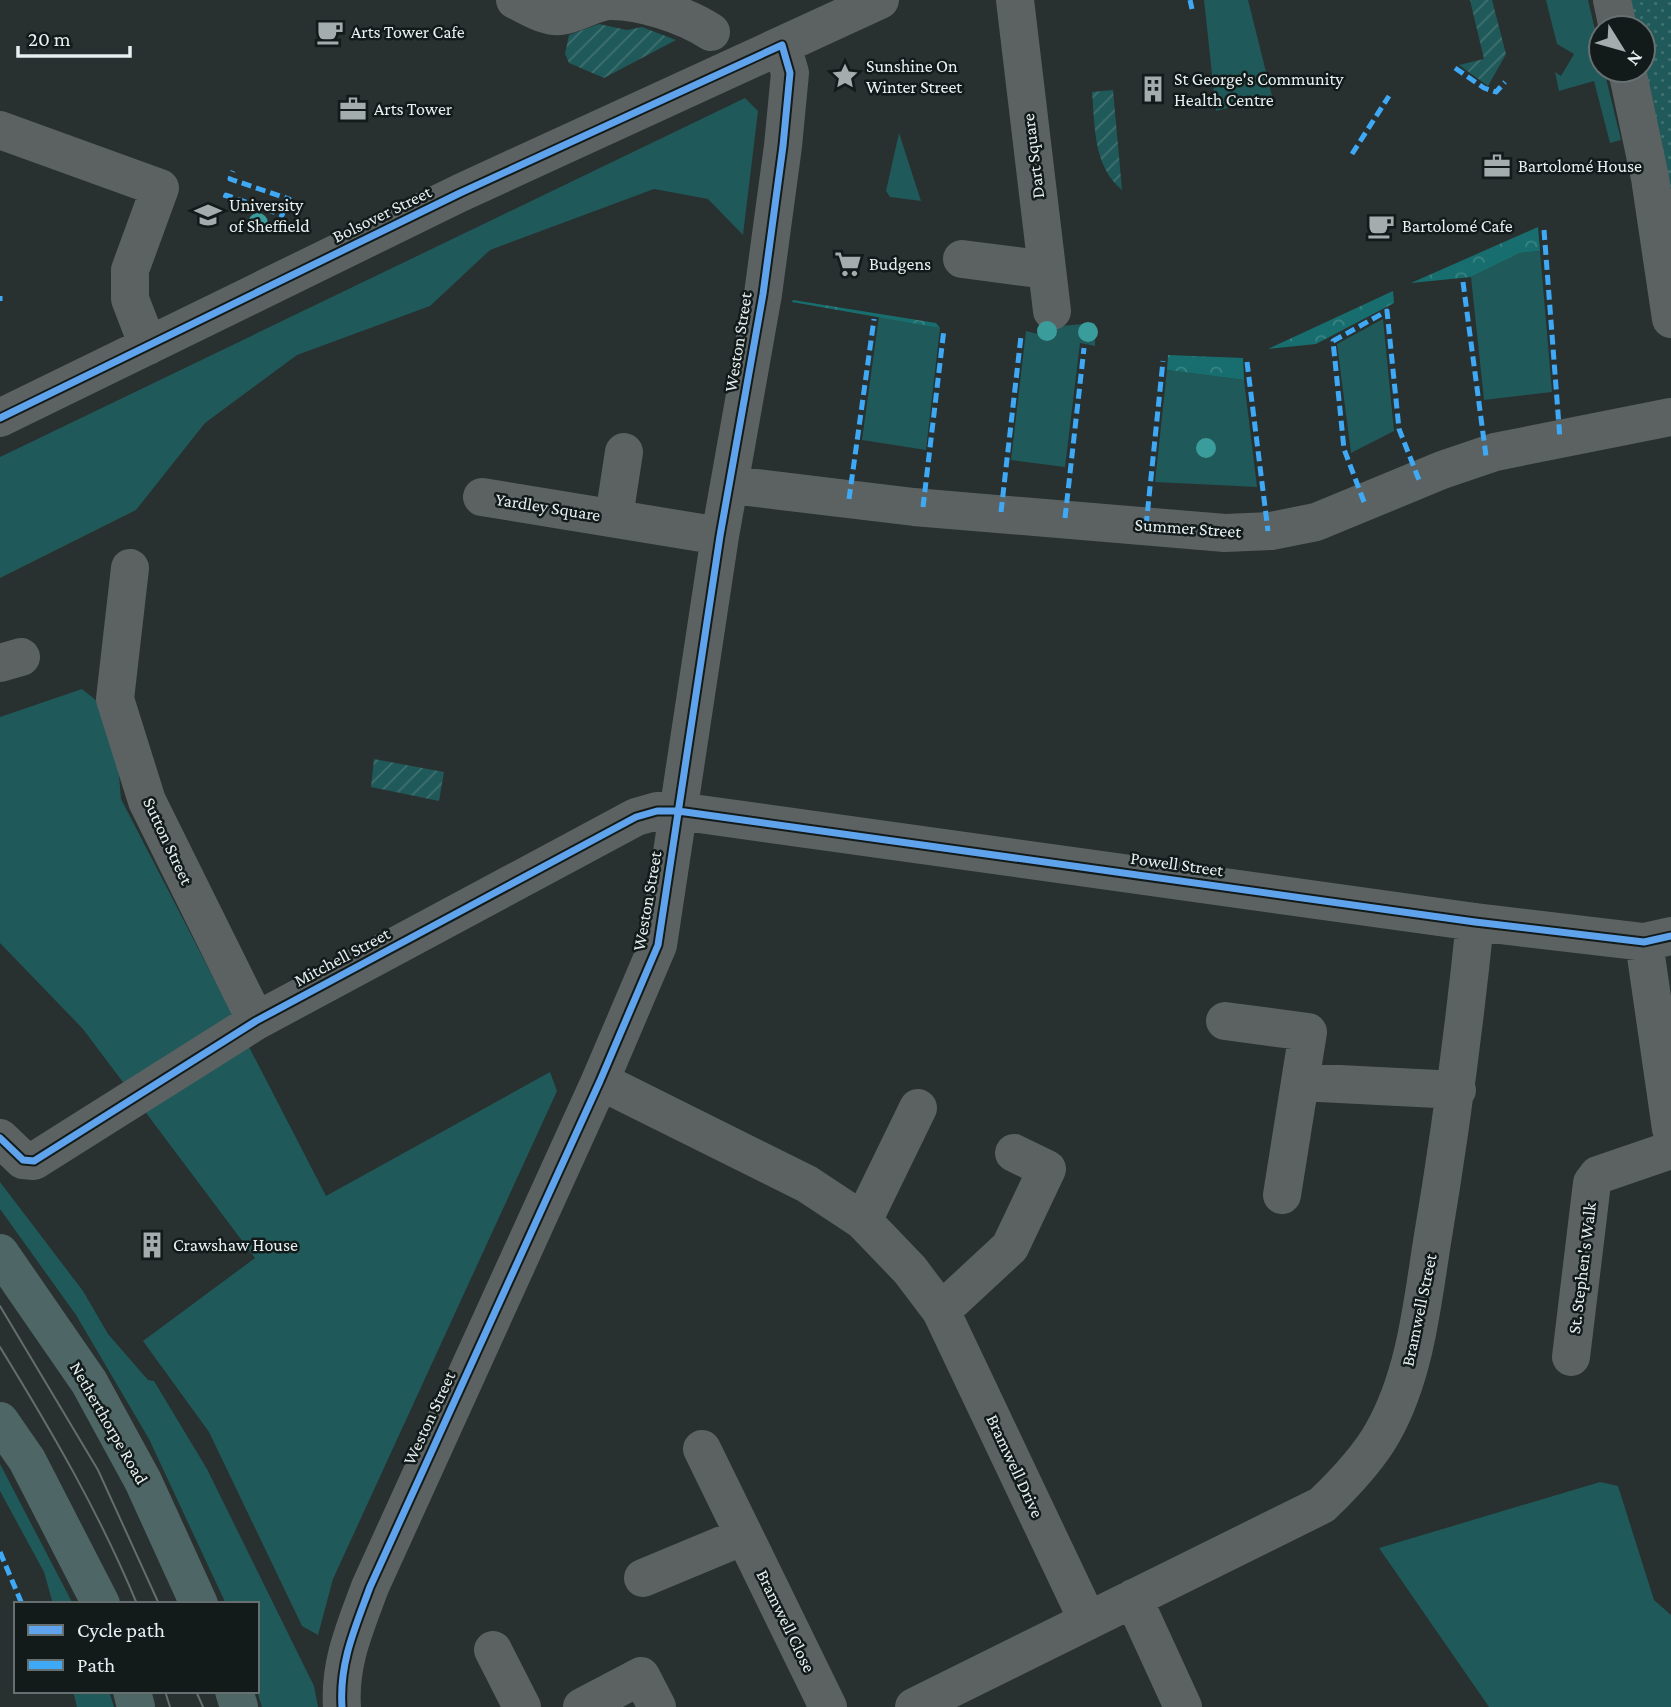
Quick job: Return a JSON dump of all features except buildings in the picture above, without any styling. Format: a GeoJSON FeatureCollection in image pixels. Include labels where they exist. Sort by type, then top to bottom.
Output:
{"type":"FeatureCollection","features":[{"type":"Feature","properties":{"kind":"highway","name":"Netherthorpe Road"},"geometry":{"type":"LineString","coordinates":[[0,1253],[89,1382],[143,1481],[198,1602]]}},
{"type":"Feature","properties":{"kind":"highway"},"geometry":{"type":"LineString","coordinates":[[0,1421],[27,1460],[101,1602]]}},
{"type":"Feature","properties":{"kind":"street"},"geometry":{"type":"LineString","coordinates":[[541,0],[515,0],[550,15],[561,16],[607,1],[630,2],[696,22],[711,32]]}},
{"type":"Feature","properties":{"kind":"street"},"geometry":{"type":"LineString","coordinates":[[688,0],[702,12],[732,66]]}},
{"type":"Feature","properties":{"kind":"street","name":"Bolsover Street"},"geometry":{"type":"LineString","coordinates":[[0,418],[460,193],[880,0]]}},
{"type":"Feature","properties":{"kind":"street","name":"Dart Square"},"geometry":{"type":"LineString","coordinates":[[1015,0],[1052,311]]}},
{"type":"Feature","properties":{"kind":"street","name":"Weston Street"},"geometry":{"type":"LineString","coordinates":[[342,1707],[340,1681],[345,1655],[370,1587],[659,945],[720,536],[731,485],[783,146],[790,74],[782,45]]}},
{"type":"Feature","properties":{"kind":"street"},"geometry":{"type":"LineString","coordinates":[[1630,84],[1650,178],[1671,319]]}},
{"type":"Feature","properties":{"kind":"street"},"geometry":{"type":"LineString","coordinates":[[0,130],[160,188],[130,270],[130,299],[148,346]]}},
{"type":"Feature","properties":{"kind":"street"},"geometry":{"type":"LineString","coordinates":[[962,259],[1046,270]]}},
{"type":"Feature","properties":{"kind":"street","name":"Summer Street"},"geometry":{"type":"LineString","coordinates":[[731,485],[914,507],[1225,533],[1268,531],[1315,522],[1442,470],[1495,452],[1671,417]]}},
{"type":"Feature","properties":{"kind":"street","name":"Yardley Square"},"geometry":{"type":"LineString","coordinates":[[614,517],[624,452]]}},
{"type":"Feature","properties":{"kind":"street","name":"Yardley Square"},"geometry":{"type":"LineString","coordinates":[[482,497],[720,536]]}},
{"type":"Feature","properties":{"kind":"street","name":"Sutton Street"},"geometry":{"type":"LineString","coordinates":[[130,568],[115,699],[147,801],[256,1021]]}},
{"type":"Feature","properties":{"kind":"street","name":"Mitchell Street"},"geometry":{"type":"LineString","coordinates":[[0,1138],[23,1160],[34,1161],[256,1021],[636,817],[657,811],[678,811]]}},
{"type":"Feature","properties":{"kind":"street","name":"Powell Street"},"geometry":{"type":"LineString","coordinates":[[678,811],[1475,922],[1657,939]]}},
{"type":"Feature","properties":{"kind":"street","name":"Bramwell Street"},"geometry":{"type":"LineString","coordinates":[[914,1707],[1322,1505],[1349,1479],[1383,1432],[1401,1392],[1417,1335],[1457,1090],[1475,922]]}},
{"type":"Feature","properties":{"kind":"street"},"geometry":{"type":"LineString","coordinates":[[1657,939],[1671,1129]]}},
{"type":"Feature","properties":{"kind":"street"},"geometry":{"type":"LineString","coordinates":[[1225,1021],[1308,1032],[1282,1195]]}},
{"type":"Feature","properties":{"kind":"street","name":"Bramwell Drive"},"geometry":{"type":"LineString","coordinates":[[600,1081],[807,1184],[863,1221],[910,1270],[941,1311],[1088,1621]]}},
{"type":"Feature","properties":{"kind":"street"},"geometry":{"type":"LineString","coordinates":[[1300,1082],[1457,1090]]}},
{"type":"Feature","properties":{"kind":"street"},"geometry":{"type":"LineString","coordinates":[[863,1221],[918,1108]]}},
{"type":"Feature","properties":{"kind":"street","name":"St. Stephen's Walk"},"geometry":{"type":"LineString","coordinates":[[1571,1357],[1592,1182],[1598,1175],[1671,1150]]}},
{"type":"Feature","properties":{"kind":"street"},"geometry":{"type":"LineString","coordinates":[[941,1311],[1010,1247],[1046,1169],[1014,1153]]}},
{"type":"Feature","properties":{"kind":"street","name":"Bramwell Close"},"geometry":{"type":"LineString","coordinates":[[702,1449],[828,1707]]}},
{"type":"Feature","properties":{"kind":"street"},"geometry":{"type":"LineString","coordinates":[[643,1578],[744,1536]]}},
{"type":"Feature","properties":{"kind":"street"},"geometry":{"type":"LineString","coordinates":[[1133,1598],[1183,1707]]}},
{"type":"Feature","properties":{"kind":"street"},"geometry":{"type":"LineString","coordinates":[[493,1650],[522,1707]]}},
{"type":"Feature","properties":{"kind":"street"},"geometry":{"type":"LineString","coordinates":[[582,1707],[641,1676],[657,1707]]}},
{"type":"Feature","properties":{"kind":"shaded area"},"geometry":{"type":"Polygon","coordinates":[[[1204,0],[1248,0],[1272,96],[1216,111],[1204,0]]]}},
{"type":"Feature","properties":{"kind":"shaded area"},"geometry":{"type":"Polygon","coordinates":[[[1470,0],[1492,0],[1506,54],[1488,86],[1459,65],[1484,59],[1470,0]]]}},
{"type":"Feature","properties":{"kind":"shaded area"},"geometry":{"type":"Polygon","coordinates":[[[1546,0],[1588,0],[1591,14],[1587,14],[1587,83],[1559,91],[1555,72],[1561,76],[1574,54],[1557,44],[1546,0]]]}},
{"type":"Feature","properties":{"kind":"shaded area"},"geometry":{"type":"Polygon","coordinates":[[[1627,0],[1671,0],[1671,222],[1646,84],[1657,84],[1657,14],[1630,14],[1627,0]]]}},
{"type":"Feature","properties":{"kind":"shaded area"},"geometry":{"type":"Polygon","coordinates":[[[599,24],[627,30],[642,27],[676,40],[604,78],[569,63],[565,54],[569,35],[599,24]]]}},
{"type":"Feature","properties":{"kind":"shaded area"},"geometry":{"type":"Polygon","coordinates":[[[1595,84],[1607,84],[1621,140],[1610,143],[1595,84]]]}},
{"type":"Feature","properties":{"kind":"shaded area"},"geometry":{"type":"Polygon","coordinates":[[[1113,90],[1122,190],[1106,169],[1101,157],[1094,118],[1092,92],[1113,90]]]}},
{"type":"Feature","properties":{"kind":"shaded area"},"geometry":{"type":"Polygon","coordinates":[[[745,98],[758,111],[743,235],[708,199],[654,189],[490,250],[430,306],[297,355],[205,423],[136,510],[0,578],[0,457],[745,98]]]}},
{"type":"Feature","properties":{"kind":"shaded area"},"geometry":{"type":"Polygon","coordinates":[[[899,133],[921,201],[890,197],[886,191],[899,133]]]}},
{"type":"Feature","properties":{"kind":"shaded area"},"geometry":{"type":"Polygon","coordinates":[[[1540,251],[1552,392],[1484,400],[1471,277],[1520,253],[1540,251]]]}},
{"type":"Feature","properties":{"kind":"shaded area"},"geometry":{"type":"Polygon","coordinates":[[[879,316],[940,328],[926,450],[862,440],[879,316]]]}},
{"type":"Feature","properties":{"kind":"shaded area"},"geometry":{"type":"Polygon","coordinates":[[[1383,319],[1394,431],[1351,453],[1337,344],[1383,319]]]}},
{"type":"Feature","properties":{"kind":"shaded area"},"geometry":{"type":"Polygon","coordinates":[[[1095,323],[1095,346],[1080,343],[1065,467],[1011,460],[1026,331],[1038,334],[1037,328],[1095,323]]]}},
{"type":"Feature","properties":{"kind":"shaded area"},"geometry":{"type":"Polygon","coordinates":[[[1167,370],[1244,380],[1257,487],[1155,482],[1167,370]]]}},
{"type":"Feature","properties":{"kind":"shaded area"},"geometry":{"type":"Polygon","coordinates":[[[82,689],[114,715],[121,799],[326,1196],[550,1072],[557,1091],[333,1579],[318,1635],[302,1626],[209,1432],[143,1341],[255,1258],[83,1029],[0,943],[0,717],[82,689]]]}},
{"type":"Feature","properties":{"kind":"shaded area"},"geometry":{"type":"Polygon","coordinates":[[[374,759],[444,772],[439,801],[371,787],[374,759]]]}},
{"type":"Feature","properties":{"kind":"shaded area"},"geometry":{"type":"Polygon","coordinates":[[[0,1182],[83,1291],[108,1334],[148,1380],[154,1381],[207,1469],[314,1686],[318,1707],[262,1707],[258,1693],[259,1602],[225,1602],[149,1439],[76,1315],[0,1209],[0,1182]]]}},
{"type":"Feature","properties":{"kind":"shaded area"},"geometry":{"type":"Polygon","coordinates":[[[0,1464],[72,1602],[52,1602],[44,1572],[0,1491],[0,1464]]]}},
{"type":"Feature","properties":{"kind":"shaded area"},"geometry":{"type":"Polygon","coordinates":[[[1600,1482],[1618,1486],[1654,1600],[1671,1615],[1671,1707],[1489,1707],[1379,1548],[1600,1482]]]}},
{"type":"Feature","properties":{"kind":"shaded area"},"geometry":{"type":"Polygon","coordinates":[[[74,1693],[110,1693],[114,1707],[77,1707],[74,1693]]]}},
{"type":"Feature","properties":{"kind":"green space"},"geometry":{"type":"Polygon","coordinates":[[[1538,227],[1540,251],[1520,253],[1471,277],[1411,283],[1538,227]]]}},
{"type":"Feature","properties":{"kind":"green space"},"geometry":{"type":"Polygon","coordinates":[[[1393,291],[1394,303],[1316,344],[1268,349],[1393,291]]]}},
{"type":"Feature","properties":{"kind":"green space"},"geometry":{"type":"Polygon","coordinates":[[[793,300],[936,323],[940,328],[792,302],[793,300]]]}},
{"type":"Feature","properties":{"kind":"green space"},"geometry":{"type":"Polygon","coordinates":[[[1168,355],[1243,358],[1244,380],[1167,370],[1168,355]]]}},
{"type":"Feature","properties":{"kind":"tram line"},"geometry":{"type":"LineString","coordinates":[[0,1306],[98,1470],[158,1602]]}},
{"type":"Feature","properties":{"kind":"tram line"},"geometry":{"type":"LineString","coordinates":[[0,1347],[74,1473],[136,1602]]}},
{"type":"Feature","properties":{"kind":"tram line"},"geometry":{"type":"LineString","coordinates":[[166,1693],[170,1707]]}},
{"type":"Feature","properties":{"kind":"tram line"},"geometry":{"type":"LineString","coordinates":[[197,1693],[203,1707]]}},
{"type":"Feature","properties":{"kind":"marked path"},"geometry":{"type":"LineString","coordinates":[[1190,0],[1192,9]]}},
{"type":"Feature","properties":{"kind":"marked path"},"geometry":{"type":"LineString","coordinates":[[1455,68],[1484,88],[1496,92],[1505,82]]}},
{"type":"Feature","properties":{"kind":"marked path"},"geometry":{"type":"LineString","coordinates":[[1352,154],[1389,96]]}},
{"type":"Feature","properties":{"kind":"marked path"},"geometry":{"type":"LineString","coordinates":[[225,198],[226,195],[282,215],[289,199],[230,179],[233,171]]}},
{"type":"Feature","properties":{"kind":"marked path"},"geometry":{"type":"LineString","coordinates":[[1544,230],[1560,439]]}},
{"type":"Feature","properties":{"kind":"marked path"},"geometry":{"type":"LineString","coordinates":[[1463,282],[1486,456]]}},
{"type":"Feature","properties":{"kind":"marked path"},"geometry":{"type":"LineString","coordinates":[[0,296],[0,301]]}},
{"type":"Feature","properties":{"kind":"marked path"},"geometry":{"type":"LineString","coordinates":[[1364,502],[1344,449],[1333,341],[1387,311],[1399,429],[1419,480]]}},
{"type":"Feature","properties":{"kind":"marked path"},"geometry":{"type":"LineString","coordinates":[[849,499],[874,319]]}},
{"type":"Feature","properties":{"kind":"marked path"},"geometry":{"type":"LineString","coordinates":[[923,507],[944,329]]}},
{"type":"Feature","properties":{"kind":"marked path"},"geometry":{"type":"LineString","coordinates":[[1001,512],[1021,336]]}},
{"type":"Feature","properties":{"kind":"marked path"},"geometry":{"type":"LineString","coordinates":[[1065,518],[1084,348]]}},
{"type":"Feature","properties":{"kind":"marked path"},"geometry":{"type":"LineString","coordinates":[[1146,526],[1163,361]]}},
{"type":"Feature","properties":{"kind":"marked path"},"geometry":{"type":"LineString","coordinates":[[1247,362],[1268,531]]}},
{"type":"Feature","properties":{"kind":"marked path"},"geometry":{"type":"LineString","coordinates":[[0,1552],[21,1602]]}},
{"type":"Feature","properties":{"kind":"cycle path"},"geometry":{"type":"LineString","coordinates":[[0,418],[460,193],[782,45],[790,73],[763,294],[720,536],[658,945],[600,1081],[370,1587],[346,1661],[342,1707]]}},
{"type":"Feature","properties":{"kind":"cycle path"},"geometry":{"type":"LineString","coordinates":[[0,1138],[23,1160],[34,1161],[256,1021],[636,817],[657,811],[678,811],[1475,922],[1644,942],[1671,936]]}},
{"type":"Feature","properties":{"kind":"place","name":"Arts Tower Cafe"},"geometry":{"type":"Point","coordinates":[330,32]}},
{"type":"Feature","properties":{"kind":"place","name":"Sunshine On Winter Street"},"geometry":{"type":"Point","coordinates":[845,76]}},
{"type":"Feature","properties":{"kind":"place","name":"St George's Community Health Centre"},"geometry":{"type":"Point","coordinates":[1153,89]}},
{"type":"Feature","properties":{"kind":"place","name":"Arts Tower"},"geometry":{"type":"Point","coordinates":[353,109]}},
{"type":"Feature","properties":{"kind":"place","name":"Bartolomé House"},"geometry":{"type":"Point","coordinates":[1497,166]}},
{"type":"Feature","properties":{"kind":"place","name":"University of Sheffield"},"geometry":{"type":"Point","coordinates":[208,215]}},
{"type":"Feature","properties":{"kind":"place","name":"Bartolomé Cafe"},"geometry":{"type":"Point","coordinates":[1381,226]}},
{"type":"Feature","properties":{"kind":"place","name":"Budgens"},"geometry":{"type":"Point","coordinates":[848,264]}},
{"type":"Feature","properties":{"kind":"place","name":"Crawshaw House"},"geometry":{"type":"Point","coordinates":[152,1245]}}]}
